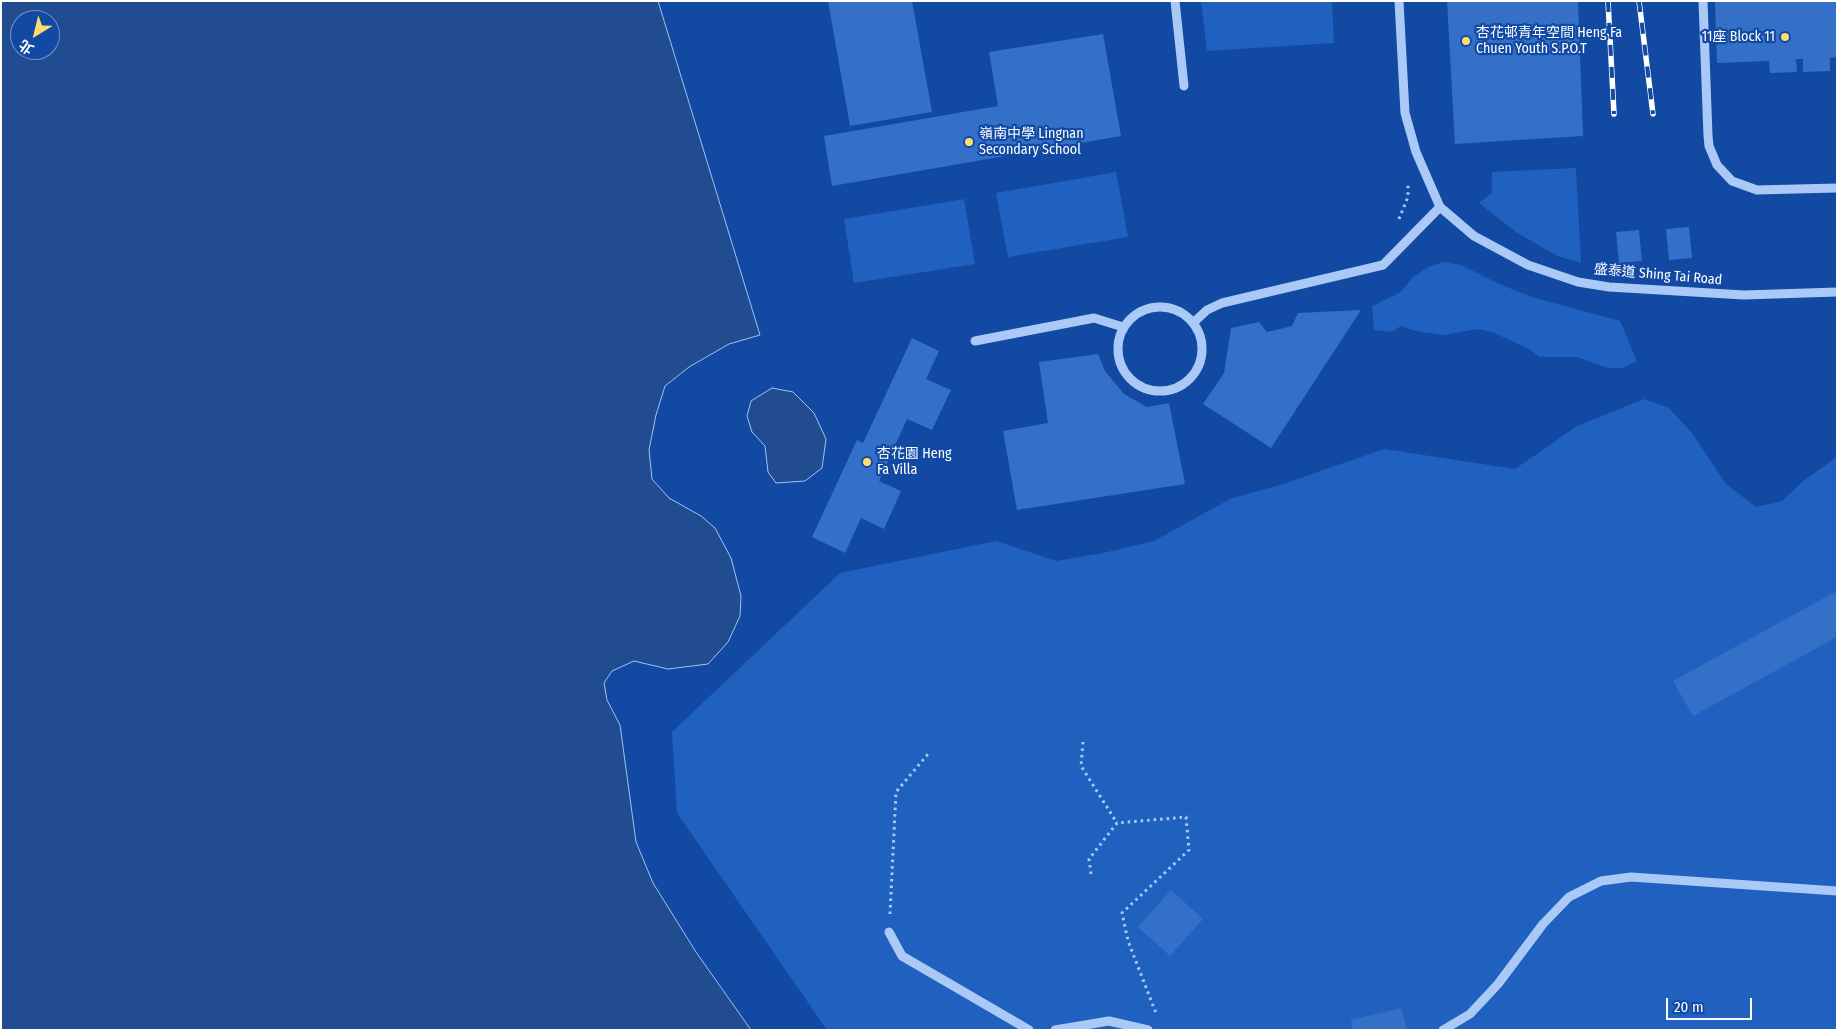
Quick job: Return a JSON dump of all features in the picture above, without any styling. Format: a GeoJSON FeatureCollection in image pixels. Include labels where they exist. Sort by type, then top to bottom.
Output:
{"type":"FeatureCollection","features":[{"type":"Feature","properties":{"kind":"street"},"geometry":{"type":"LineString","coordinates":[[1175,1],[1184,86]]}},
{"type":"Feature","properties":{"kind":"street","name":"盛泰道 Shing Tai Road"},"geometry":{"type":"LineString","coordinates":[[1399,1],[1405,113],[1416,152],[1440,207],[1474,236],[1528,265],[1578,282],[1609,287],[1744,295],[1837,292]]}},
{"type":"Feature","properties":{"kind":"street"},"geometry":{"type":"LineString","coordinates":[[1703,1],[1708,136],[1712,156],[1717,165],[1732,181],[1757,190],[1837,188]]}},
{"type":"Feature","properties":{"kind":"street"},"geometry":{"type":"LineString","coordinates":[[1193,323],[1207,310],[1222,302],[1382,265],[1440,207]]}},
{"type":"Feature","properties":{"kind":"street"},"geometry":{"type":"LineString","coordinates":[[1157,306],[1171,308],[1183,314],[1193,323],[1200,336],[1202,350],[1199,363],[1192,376],[1182,385],[1169,390],[1155,391],[1142,387],[1130,379],[1122,368],[1118,354],[1118,340],[1123,328],[1132,317],[1144,310],[1157,306]]}},
{"type":"Feature","properties":{"kind":"street"},"geometry":{"type":"LineString","coordinates":[[975,341],[1094,318],[1123,328]]}},
{"type":"Feature","properties":{"kind":"street"},"geometry":{"type":"LineString","coordinates":[[1443,1030],[1470,1014],[1498,984],[1543,924],[1570,897],[1602,881],[1631,877],[1837,891]]}},
{"type":"Feature","properties":{"kind":"street"},"geometry":{"type":"LineString","coordinates":[[889,932],[902,956],[1028,1030]]}},
{"type":"Feature","properties":{"kind":"street"},"geometry":{"type":"LineString","coordinates":[[1055,1030],[1109,1021],[1148,1030]]}},
{"type":"Feature","properties":{"kind":"path"},"geometry":{"type":"LineString","coordinates":[[1397,223],[1408,197],[1408,177]]}},
{"type":"Feature","properties":{"kind":"path"},"geometry":{"type":"LineString","coordinates":[[1083,742],[1081,766],[1117,823]]}},
{"type":"Feature","properties":{"kind":"path"},"geometry":{"type":"LineString","coordinates":[[889,932],[896,792],[928,754]]}},
{"type":"Feature","properties":{"kind":"path"},"geometry":{"type":"LineString","coordinates":[[1091,874],[1089,859],[1117,823],[1186,817],[1189,850],[1122,913],[1128,940],[1159,1021]]}},
{"type":"Feature","properties":{"kind":"shaded area"},"geometry":{"type":"Polygon","coordinates":[[[1,1],[658,1],[760,335],[729,344],[689,367],[665,386],[656,415],[649,450],[652,479],[669,498],[701,516],[715,528],[731,558],[741,596],[740,616],[728,642],[708,664],[668,669],[634,661],[612,671],[604,683],[607,700],[620,725],[636,842],[653,883],[696,952],[751,1030],[1,1030],[1,1]]]}},
{"type":"Feature","properties":{"kind":"shaded area"},"geometry":{"type":"Polygon","coordinates":[[[1201,1],[1332,1],[1334,43],[1207,51],[1201,1]]]}},
{"type":"Feature","properties":{"kind":"shaded area"},"geometry":{"type":"Polygon","coordinates":[[[1576,168],[1581,263],[1557,256],[1516,232],[1479,203],[1492,193],[1492,172],[1576,168]]]}},
{"type":"Feature","properties":{"kind":"shaded area"},"geometry":{"type":"Polygon","coordinates":[[[1116,172],[1128,237],[1008,257],[996,193],[1116,172]]]}},
{"type":"Feature","properties":{"kind":"shaded area"},"geometry":{"type":"Polygon","coordinates":[[[964,199],[975,264],[854,283],[844,219],[964,199]]]}},
{"type":"Feature","properties":{"kind":"shaded area"},"geometry":{"type":"Polygon","coordinates":[[[1443,262],[1461,265],[1499,284],[1532,297],[1620,321],[1637,361],[1623,368],[1608,368],[1577,357],[1540,357],[1529,349],[1492,332],[1478,329],[1444,335],[1415,331],[1401,326],[1391,332],[1374,330],[1372,306],[1401,292],[1413,277],[1428,267],[1443,262]]]}},
{"type":"Feature","properties":{"kind":"shaded area"},"geometry":{"type":"Polygon","coordinates":[[[772,388],[793,392],[814,413],[826,439],[822,468],[805,481],[776,483],[768,472],[765,446],[752,432],[747,416],[751,401],[772,388]]]}},
{"type":"Feature","properties":{"kind":"shaded area"},"geometry":{"type":"Polygon","coordinates":[[[1644,399],[1669,408],[1692,433],[1726,484],[1756,507],[1782,501],[1803,481],[1837,457],[1837,1030],[827,1030],[677,813],[672,732],[840,573],[996,541],[1056,561],[1103,553],[1154,541],[1230,499],[1283,484],[1384,449],[1515,469],[1577,426],[1644,399]]]}},
{"type":"Feature","properties":{"kind":"building"},"geometry":{"type":"Polygon","coordinates":[[[828,1],[912,1],[932,112],[850,126],[828,1]]]}},
{"type":"Feature","properties":{"kind":"building"},"geometry":{"type":"Polygon","coordinates":[[[1447,1],[1578,1],[1583,136],[1455,144],[1447,1]]]}},
{"type":"Feature","properties":{"kind":"building","name":"11座 Block 11"},"geometry":{"type":"Polygon","coordinates":[[[1715,1],[1837,1],[1837,57],[1830,58],[1830,71],[1803,72],[1803,59],[1796,59],[1797,72],[1770,73],[1769,61],[1717,63],[1715,1]]]}},
{"type":"Feature","properties":{"kind":"building"},"geometry":{"type":"Polygon","coordinates":[[[1103,34],[1121,136],[832,186],[824,136],[998,106],[989,52],[1103,34]]]}},
{"type":"Feature","properties":{"kind":"building"},"geometry":{"type":"Polygon","coordinates":[[[1689,227],[1692,258],[1669,260],[1666,229],[1689,227]]]}},
{"type":"Feature","properties":{"kind":"building"},"geometry":{"type":"Polygon","coordinates":[[[1639,230],[1642,261],[1619,263],[1616,232],[1639,230]]]}},
{"type":"Feature","properties":{"kind":"building"},"geometry":{"type":"Polygon","coordinates":[[[1361,310],[1271,448],[1203,404],[1224,373],[1231,328],[1259,322],[1267,332],[1292,326],[1298,313],[1361,310]]]}},
{"type":"Feature","properties":{"kind":"building","name":"杏花園 Heng Fa Villa"},"geometry":{"type":"Polygon","coordinates":[[[912,338],[939,351],[926,379],[951,390],[932,430],[907,419],[879,481],[901,491],[884,529],[861,518],[845,553],[812,537],[857,440],[863,443],[912,338]]]}},
{"type":"Feature","properties":{"kind":"building"},"geometry":{"type":"Polygon","coordinates":[[[1098,354],[1105,371],[1124,394],[1147,407],[1169,403],[1185,484],[1017,510],[1003,431],[1048,423],[1039,362],[1098,354]]]}},
{"type":"Feature","properties":{"kind":"building"},"geometry":{"type":"Polygon","coordinates":[[[1837,591],[1837,637],[1693,716],[1673,681],[1837,591]]]}},
{"type":"Feature","properties":{"kind":"building"},"geometry":{"type":"Polygon","coordinates":[[[1171,890],[1203,919],[1170,956],[1138,927],[1171,890]]]}},
{"type":"Feature","properties":{"kind":"building"},"geometry":{"type":"Polygon","coordinates":[[[1401,1008],[1407,1029],[1353,1030],[1351,1020],[1401,1008]]]}},
{"type":"Feature","properties":{"kind":"railway"},"geometry":{"type":"LineString","coordinates":[[1608,1],[1614,114]]}},
{"type":"Feature","properties":{"kind":"railway"},"geometry":{"type":"LineString","coordinates":[[1639,1],[1653,114]]}},
{"type":"Feature","properties":{"kind":"place","name":"11座 Block 11"},"geometry":{"type":"Point","coordinates":[1785,37]}},
{"type":"Feature","properties":{"kind":"place","name":"杏花邨青年空間 Heng Fa Chuen Youth S.P.O.T"},"geometry":{"type":"Point","coordinates":[1466,41]}},
{"type":"Feature","properties":{"kind":"place","name":"嶺南中學 Lingnan Secondary School"},"geometry":{"type":"Point","coordinates":[969,142]}},
{"type":"Feature","properties":{"kind":"place","name":"杏花園 Heng Fa Villa"},"geometry":{"type":"Point","coordinates":[867,462]}}]}
